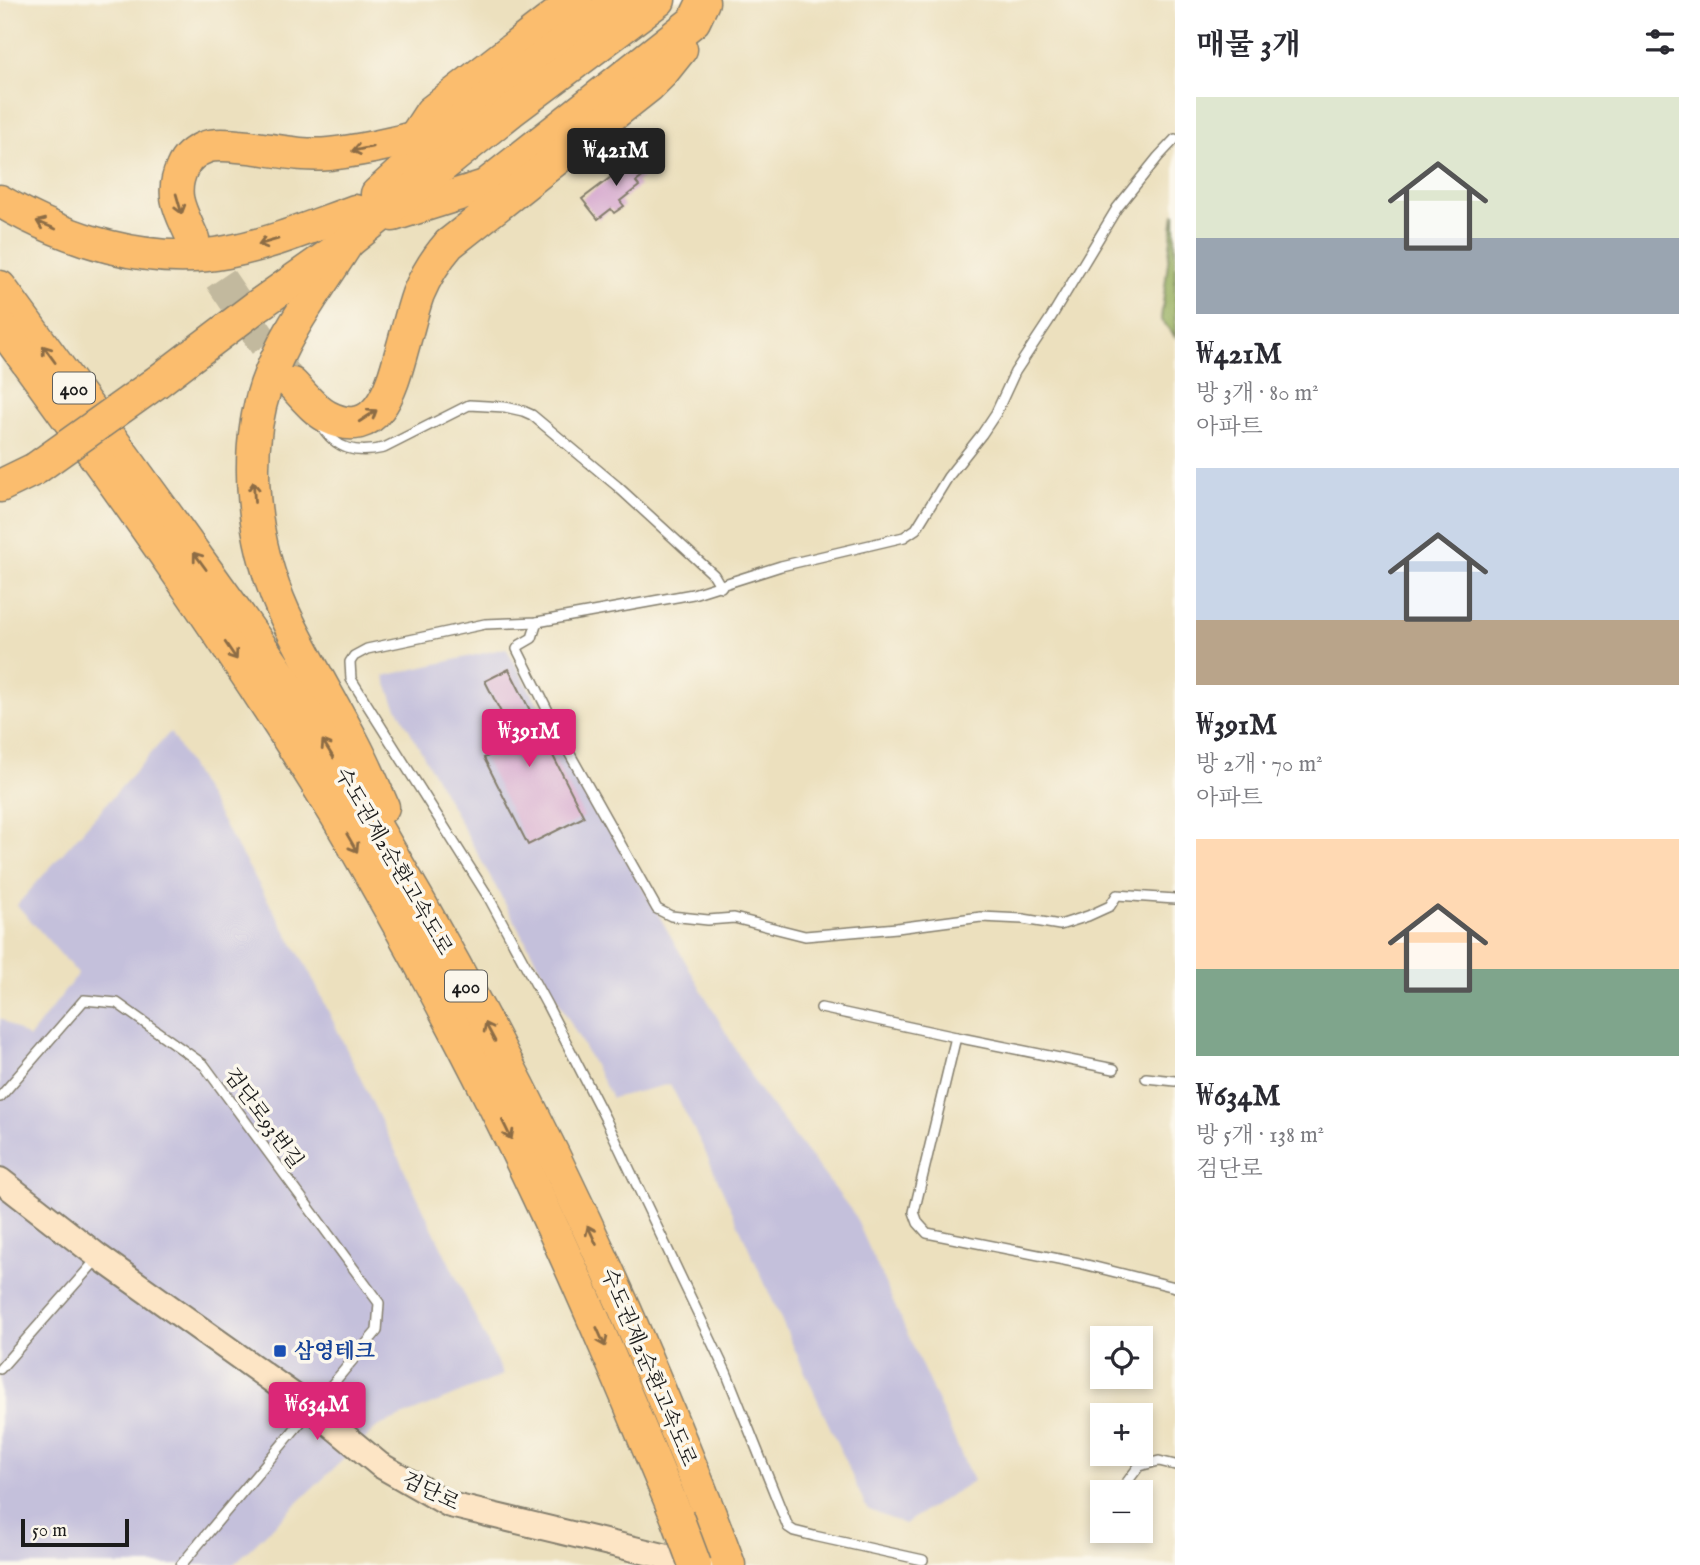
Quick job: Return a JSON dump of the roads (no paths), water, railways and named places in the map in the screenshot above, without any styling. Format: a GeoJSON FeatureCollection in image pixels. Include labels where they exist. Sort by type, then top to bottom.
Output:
{"type":"FeatureCollection","features":[{"type":"Feature","properties":{"kind":"highway"},"geometry":{"type":"LineString","coordinates":[[442,130],[431,112],[576,0]]}},
{"type":"Feature","properties":{"kind":"highway"},"geometry":{"type":"LineString","coordinates":[[442,130],[451,111],[598,0]]}},
{"type":"Feature","properties":{"kind":"highway"},"geometry":{"type":"LineString","coordinates":[[428,915],[355,746],[302,650],[271,578],[255,507],[253,468],[256,420],[267,383],[285,341],[368,210],[442,130],[618,0]]}},
{"type":"Feature","properties":{"kind":"highway"},"geometry":{"type":"LineString","coordinates":[[368,210],[442,130],[634,0]]}},
{"type":"Feature","properties":{"kind":"highway"},"geometry":{"type":"LineString","coordinates":[[153,375],[368,210],[511,111],[659,0]]}},
{"type":"Feature","properties":{"kind":"highway"},"geometry":{"type":"LineString","coordinates":[[368,210],[490,197],[692,12]]}},
{"type":"Feature","properties":{"kind":"highway"},"geometry":{"type":"LineString","coordinates":[[0,201],[29,218],[62,232],[128,251],[196,256],[226,253],[271,241],[368,210],[465,163],[692,12]]}},
{"type":"Feature","properties":{"kind":"highway"},"geometry":{"type":"LineString","coordinates":[[300,392],[326,416],[343,423],[358,423],[371,417],[387,397],[419,292],[433,262],[449,244],[649,86],[661,74],[692,12]]}},
{"type":"Feature","properties":{"kind":"highway"},"geometry":{"type":"LineString","coordinates":[[193,239],[179,208],[176,194],[178,177],[195,152],[208,146],[225,145],[326,155],[442,130]]}},
{"type":"Feature","properties":{"kind":"highway"},"geometry":{"type":"LineString","coordinates":[[0,486],[21,464],[348,242]]}},
{"type":"Feature","properties":{"kind":"highway","name":"수도권제2순환고속도로"},"geometry":{"type":"LineString","coordinates":[[0,287],[148,488],[271,662],[307,715],[428,915],[577,1202],[620,1297],[729,1565]]}},
{"type":"Feature","properties":{"kind":"highway","name":"수도권제2순환고속도로"},"geometry":{"type":"LineString","coordinates":[[6,335],[169,561],[242,668],[336,815],[386,901],[495,1106],[538,1194],[611,1361],[695,1565]]}},
{"type":"Feature","properties":{"kind":"main road","name":"검단로"},"geometry":{"type":"LineString","coordinates":[[0,1180],[99,1256],[312,1408],[380,1465],[450,1505],[701,1565]]}},
{"type":"Feature","properties":{"kind":"lane"},"geometry":{"type":"LineString","coordinates":[[922,1563],[794,1531],[788,1527],[726,1372],[605,1118],[489,898],[351,679],[350,662],[354,656],[367,649],[485,625],[537,622],[693,594],[721,587],[758,572],[904,537],[916,529],[948,477],[996,413],[1015,372],[1051,319],[1117,208],[1175,139]]}},
{"type":"Feature","properties":{"kind":"lane"},"geometry":{"type":"LineString","coordinates":[[300,392],[327,434],[340,446],[353,450],[384,448],[469,405],[487,405],[532,415],[617,486],[714,575],[721,587]]}},
{"type":"Feature","properties":{"kind":"lane"},"geometry":{"type":"LineString","coordinates":[[537,622],[532,638],[517,649],[567,749],[657,909],[671,916],[708,920],[734,918],[806,936],[981,917],[1023,919],[1060,925],[1110,906],[1117,895],[1175,899]]}},
{"type":"Feature","properties":{"kind":"lane","name":"검단로93번길"},"geometry":{"type":"LineString","coordinates":[[0,1097],[84,1000],[117,1003],[204,1065],[379,1303],[377,1331],[312,1408]]}},
{"type":"Feature","properties":{"kind":"lane"},"geometry":{"type":"LineString","coordinates":[[821,1008],[1114,1069]]}},
{"type":"Feature","properties":{"kind":"lane"},"geometry":{"type":"LineString","coordinates":[[956,1037],[914,1212],[918,1223],[927,1233],[1079,1263],[1175,1287]]}},
{"type":"Feature","properties":{"kind":"lane"},"geometry":{"type":"LineString","coordinates":[[1146,1077],[1175,1081]]}},
{"type":"Feature","properties":{"kind":"lane"},"geometry":{"type":"LineString","coordinates":[[0,1369],[99,1256]]}},
{"type":"Feature","properties":{"kind":"lane"},"geometry":{"type":"LineString","coordinates":[[181,1565],[312,1408]]}},
{"type":"Feature","properties":{"kind":"lane"},"geometry":{"type":"LineString","coordinates":[[1129,1480],[1139,1466],[1159,1461],[1175,1465]]}},
{"type":"Feature","properties":{"kind":"tunnel"},"geometry":{"type":"LineString","coordinates":[[193,239],[289,380]]}},
{"type":"Feature","properties":{"kind":"place","name":"삼영테크"},"geometry":{"type":"Point","coordinates":[280,1351]}}]}
